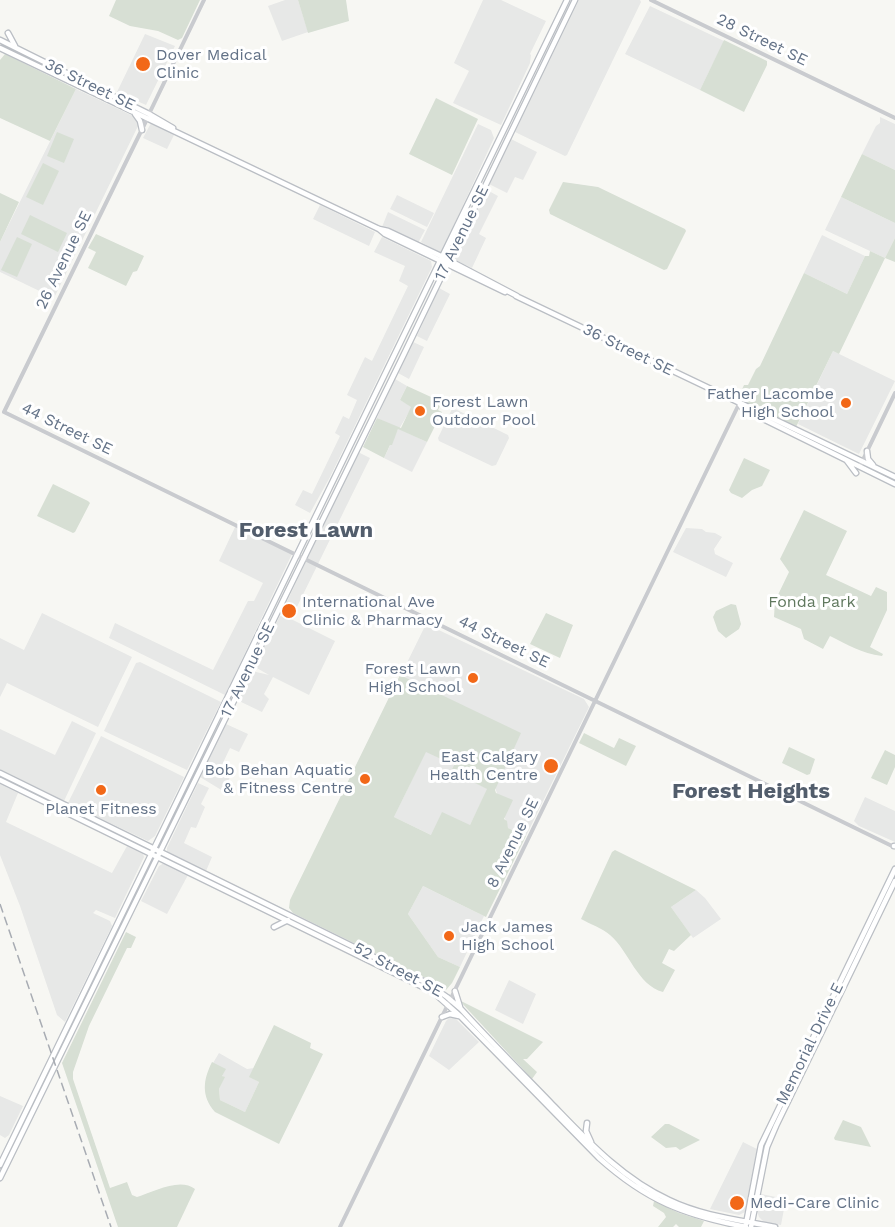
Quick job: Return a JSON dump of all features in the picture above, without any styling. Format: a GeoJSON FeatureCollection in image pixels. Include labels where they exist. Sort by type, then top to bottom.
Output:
{"type":"FeatureCollection","features":[{"type":"Feature","properties":{"kind":"main road","name":"17 Avenue SE"},"geometry":{"type":"LineString","coordinates":[[0,1165],[567,0]]}},
{"type":"Feature","properties":{"kind":"main road","name":"17 Avenue SE"},"geometry":{"type":"LineString","coordinates":[[0,1178],[575,0]]}},
{"type":"Feature","properties":{"kind":"main road"},"geometry":{"type":"LineString","coordinates":[[8,33],[16,49]]}},
{"type":"Feature","properties":{"kind":"main road","name":"36 Street SE"},"geometry":{"type":"LineString","coordinates":[[0,40],[178,132],[379,229],[385,234],[440,258],[739,404],[784,423],[895,484]]}},
{"type":"Feature","properties":{"kind":"main road","name":"36 Street SE"},"geometry":{"type":"LineString","coordinates":[[0,48],[133,112],[148,116]]}},
{"type":"Feature","properties":{"kind":"main road"},"geometry":{"type":"LineString","coordinates":[[534,84],[541,65],[538,59]]}},
{"type":"Feature","properties":{"kind":"main road"},"geometry":{"type":"LineString","coordinates":[[133,112],[142,130]]}},
{"type":"Feature","properties":{"kind":"main road","name":"36 Street SE"},"geometry":{"type":"LineString","coordinates":[[739,404],[743,409],[845,459],[895,477]]}},
{"type":"Feature","properties":{"kind":"main road"},"geometry":{"type":"LineString","coordinates":[[867,451],[868,459],[878,469]]}},
{"type":"Feature","properties":{"kind":"main road"},"geometry":{"type":"LineString","coordinates":[[845,459],[856,473]]}},
{"type":"Feature","properties":{"kind":"main road","name":"52 Street SE"},"geometry":{"type":"LineString","coordinates":[[0,773],[433,992],[461,1009],[592,1144],[624,1173],[657,1194],[699,1212],[740,1220],[748,1225]]}},
{"type":"Feature","properties":{"kind":"main road","name":"52 Street SE"},"geometry":{"type":"LineString","coordinates":[[0,780],[152,850]]}},
{"type":"Feature","properties":{"kind":"main road","name":"52 Street SE"},"geometry":{"type":"LineString","coordinates":[[160,854],[415,976],[442,993],[461,1017],[621,1178],[667,1206],[725,1224],[748,1225]]}},
{"type":"Feature","properties":{"kind":"main road","name":"Memorial Drive E"},"geometry":{"type":"LineString","coordinates":[[752,1211],[761,1145],[895,869]]}},
{"type":"Feature","properties":{"kind":"main road","name":"Memorial Drive E"},"geometry":{"type":"LineString","coordinates":[[748,1225],[767,1147],[895,881]]}},
{"type":"Feature","properties":{"kind":"main road"},"geometry":{"type":"LineString","coordinates":[[274,927],[288,920]]}},
{"type":"Feature","properties":{"kind":"main road"},"geometry":{"type":"LineString","coordinates":[[442,993],[456,990],[461,1009]]}},
{"type":"Feature","properties":{"kind":"main road"},"geometry":{"type":"LineString","coordinates":[[442,1017],[450,1014],[461,1017]]}},
{"type":"Feature","properties":{"kind":"main road"},"geometry":{"type":"LineString","coordinates":[[587,1123],[586,1131],[592,1144]]}},
{"type":"Feature","properties":{"kind":"main road"},"geometry":{"type":"LineString","coordinates":[[740,1220],[752,1211],[764,1225]]}},
{"type":"Feature","properties":{"kind":"main road"},"geometry":{"type":"LineString","coordinates":[[725,1224],[731,1227]]}},
{"type":"Feature","properties":{"kind":"main road"},"geometry":{"type":"LineString","coordinates":[[748,1225],[775,1227]]}},
{"type":"Feature","properties":{"kind":"street","name":"26 Avenue SE"},"geometry":{"type":"LineString","coordinates":[[4,412],[204,0]]}},
{"type":"Feature","properties":{"kind":"street","name":"28 Street SE"},"geometry":{"type":"LineString","coordinates":[[651,0],[895,118]]}},
{"type":"Feature","properties":{"kind":"street"},"geometry":{"type":"LineString","coordinates":[[861,464],[895,393]]}},
{"type":"Feature","properties":{"kind":"street","name":"8 Avenue SE"},"geometry":{"type":"LineString","coordinates":[[340,1227],[739,404]]}},
{"type":"Feature","properties":{"kind":"street","name":"44 Street SE"},"geometry":{"type":"LineString","coordinates":[[4,412],[895,846]]}},
{"type":"Feature","properties":{"kind":"shaded area"},"geometry":{"type":"Polygon","coordinates":[[[285,0],[298,0],[308,32],[282,41],[268,6],[285,0]]]}},
{"type":"Feature","properties":{"kind":"shaded area"},"geometry":{"type":"Polygon","coordinates":[[[483,0],[501,0],[546,21],[530,54],[530,63],[501,125],[453,103],[469,71],[454,63],[483,0]]]}},
{"type":"Feature","properties":{"kind":"shaded area"},"geometry":{"type":"Polygon","coordinates":[[[579,0],[640,0],[641,2],[565,156],[515,132],[579,0]]]}},
{"type":"Feature","properties":{"kind":"shaded area"},"geometry":{"type":"Polygon","coordinates":[[[650,6],[724,41],[700,90],[625,54],[650,6]]]}},
{"type":"Feature","properties":{"kind":"shaded area"},"geometry":{"type":"Polygon","coordinates":[[[145,34],[175,46],[146,105],[117,92],[145,34]]]}},
{"type":"Feature","properties":{"kind":"shaded area"},"geometry":{"type":"Polygon","coordinates":[[[76,89],[133,116],[139,124],[54,298],[0,272],[0,242],[76,89]]]}},
{"type":"Feature","properties":{"kind":"shaded area"},"geometry":{"type":"Polygon","coordinates":[[[880,117],[895,124],[895,170],[862,154],[876,126],[880,123],[880,117]]]}},
{"type":"Feature","properties":{"kind":"shaded area"},"geometry":{"type":"Polygon","coordinates":[[[151,123],[175,133],[167,149],[143,138],[151,123]]]}},
{"type":"Feature","properties":{"kind":"shaded area"},"geometry":{"type":"Polygon","coordinates":[[[478,124],[491,130],[494,138],[441,253],[421,242],[478,124]]]}},
{"type":"Feature","properties":{"kind":"shaded area"},"geometry":{"type":"Polygon","coordinates":[[[511,139],[537,152],[523,180],[515,177],[507,193],[489,184],[511,139]]]}},
{"type":"Feature","properties":{"kind":"shaded area"},"geometry":{"type":"Polygon","coordinates":[[[487,190],[498,196],[479,234],[486,238],[472,268],[453,259],[487,190]]]}},
{"type":"Feature","properties":{"kind":"shaded area"},"geometry":{"type":"Polygon","coordinates":[[[397,195],[434,213],[427,227],[390,209],[397,195]]]}},
{"type":"Feature","properties":{"kind":"shaded area"},"geometry":{"type":"Polygon","coordinates":[[[841,197],[895,223],[895,238],[885,258],[825,230],[841,197]]]}},
{"type":"Feature","properties":{"kind":"shaded area"},"geometry":{"type":"Polygon","coordinates":[[[320,205],[375,232],[369,246],[313,219],[320,205]]]}},
{"type":"Feature","properties":{"kind":"shaded area"},"geometry":{"type":"Polygon","coordinates":[[[388,212],[425,230],[418,243],[382,227],[388,212]]]}},
{"type":"Feature","properties":{"kind":"shaded area"},"geometry":{"type":"Polygon","coordinates":[[[822,235],[865,256],[847,294],[804,273],[822,235]]]}},
{"type":"Feature","properties":{"kind":"shaded area"},"geometry":{"type":"Polygon","coordinates":[[[382,237],[431,261],[432,267],[330,477],[310,513],[295,505],[303,490],[312,494],[340,436],[335,433],[343,416],[349,419],[357,400],[347,395],[365,357],[372,361],[408,286],[399,281],[405,266],[374,252],[382,237]]]}},
{"type":"Feature","properties":{"kind":"shaded area"},"geometry":{"type":"Polygon","coordinates":[[[439,288],[450,294],[427,341],[417,336],[439,288]]]}},
{"type":"Feature","properties":{"kind":"shaded area"},"geometry":{"type":"Polygon","coordinates":[[[413,342],[424,347],[409,379],[398,373],[413,342]]]}},
{"type":"Feature","properties":{"kind":"shaded area","name":"Father Lacombe High School"},"geometry":{"type":"Polygon","coordinates":[[[833,351],[895,381],[859,454],[798,424],[833,351]]]}},
{"type":"Feature","properties":{"kind":"shaded area"},"geometry":{"type":"Polygon","coordinates":[[[395,379],[407,386],[400,400],[412,407],[399,429],[427,442],[412,472],[384,458],[398,429],[377,418],[395,379]]]}},
{"type":"Feature","properties":{"kind":"shaded area"},"geometry":{"type":"Polygon","coordinates":[[[452,409],[508,435],[509,438],[496,465],[492,466],[439,441],[438,438],[452,409]]]}},
{"type":"Feature","properties":{"kind":"shaded area"},"geometry":{"type":"Polygon","coordinates":[[[358,452],[370,458],[291,619],[335,641],[309,695],[273,677],[264,694],[269,699],[262,712],[237,700],[252,671],[269,675],[255,667],[256,663],[280,616],[288,618],[281,614],[358,452]]]}},
{"type":"Feature","properties":{"kind":"shaded area"},"geometry":{"type":"Polygon","coordinates":[[[236,525],[292,554],[225,695],[109,638],[115,623],[213,670],[248,601],[254,601],[263,583],[219,561],[236,525]]]}},
{"type":"Feature","properties":{"kind":"shaded area"},"geometry":{"type":"Polygon","coordinates":[[[686,528],[702,529],[722,537],[714,549],[715,554],[733,563],[726,577],[673,552],[686,528]]]}},
{"type":"Feature","properties":{"kind":"shaded area"},"geometry":{"type":"Polygon","coordinates":[[[42,613],[132,657],[98,727],[7,683],[0,697],[0,638],[24,650],[42,613]]]}},
{"type":"Feature","properties":{"kind":"shaded area"},"geometry":{"type":"Polygon","coordinates":[[[426,624],[584,699],[589,707],[526,836],[508,828],[495,787],[401,675],[426,624]]]}},
{"type":"Feature","properties":{"kind":"shaded area"},"geometry":{"type":"Polygon","coordinates":[[[140,662],[221,702],[187,770],[104,731],[136,663],[140,662]]]}},
{"type":"Feature","properties":{"kind":"shaded area"},"geometry":{"type":"Polygon","coordinates":[[[72,721],[96,733],[64,801],[0,769],[0,729],[55,755],[72,721]]]}},
{"type":"Feature","properties":{"kind":"shaded area"},"geometry":{"type":"Polygon","coordinates":[[[226,724],[248,734],[239,752],[230,748],[221,767],[232,773],[223,791],[200,777],[226,724]]]}},
{"type":"Feature","properties":{"kind":"shaded area"},"geometry":{"type":"Polygon","coordinates":[[[101,736],[184,777],[155,836],[148,841],[68,803],[101,736]]]}},
{"type":"Feature","properties":{"kind":"shaded area"},"geometry":{"type":"Polygon","coordinates":[[[426,751],[454,765],[451,771],[488,789],[470,825],[431,835],[394,817],[426,751]]]}},
{"type":"Feature","properties":{"kind":"shaded area"},"geometry":{"type":"Polygon","coordinates":[[[198,783],[209,788],[201,804],[205,807],[196,828],[191,827],[184,843],[212,857],[206,871],[167,852],[198,783]]]}},
{"type":"Feature","properties":{"kind":"shaded area"},"geometry":{"type":"Polygon","coordinates":[[[0,784],[18,793],[6,822],[112,873],[127,846],[143,854],[144,857],[115,918],[96,910],[93,913],[110,921],[112,926],[65,1022],[57,1015],[0,855],[0,784]]]}},
{"type":"Feature","properties":{"kind":"shaded area"},"geometry":{"type":"Polygon","coordinates":[[[865,797],[895,811],[895,842],[859,826],[854,821],[865,797]]]}},
{"type":"Feature","properties":{"kind":"shaded area"},"geometry":{"type":"Polygon","coordinates":[[[164,863],[188,875],[167,914],[141,901],[159,866],[164,863]]]}},
{"type":"Feature","properties":{"kind":"shaded area","name":"Jack James High School"},"geometry":{"type":"Polygon","coordinates":[[[423,886],[484,916],[460,967],[438,957],[408,914],[423,886]]]}},
{"type":"Feature","properties":{"kind":"shaded area"},"geometry":{"type":"Polygon","coordinates":[[[696,890],[721,919],[693,938],[671,907],[696,890]]]}},
{"type":"Feature","properties":{"kind":"shaded area"},"geometry":{"type":"Polygon","coordinates":[[[509,980],[536,994],[523,1024],[495,1010],[509,980]]]}},
{"type":"Feature","properties":{"kind":"shaded area"},"geometry":{"type":"Polygon","coordinates":[[[450,1017],[455,1018],[479,1042],[449,1070],[429,1056],[450,1017]]]}},
{"type":"Feature","properties":{"kind":"shaded area"},"geometry":{"type":"Polygon","coordinates":[[[219,1053],[247,1069],[254,1068],[250,1077],[259,1082],[245,1112],[220,1100],[219,1089],[224,1078],[213,1063],[219,1053]]]}},
{"type":"Feature","properties":{"kind":"shaded area"},"geometry":{"type":"Polygon","coordinates":[[[0,1096],[23,1106],[9,1135],[5,1138],[0,1135],[0,1096]]]}},
{"type":"Feature","properties":{"kind":"shaded area"},"geometry":{"type":"Polygon","coordinates":[[[743,1142],[757,1149],[745,1212],[739,1215],[710,1209],[743,1142]]]}},
{"type":"Feature","properties":{"kind":"shaded area"},"geometry":{"type":"Polygon","coordinates":[[[761,1194],[776,1197],[784,1209],[781,1225],[764,1222],[759,1217],[757,1211],[761,1194]]]}},
{"type":"Feature","properties":{"kind":"green space"},"geometry":{"type":"Polygon","coordinates":[[[116,0],[200,0],[182,38],[178,40],[158,31],[130,26],[109,16],[116,0]]]}},
{"type":"Feature","properties":{"kind":"green space"},"geometry":{"type":"Polygon","coordinates":[[[298,0],[346,0],[349,21],[308,33],[298,0]]]}},
{"type":"Feature","properties":{"kind":"green space"},"geometry":{"type":"Polygon","coordinates":[[[724,40],[767,61],[744,112],[700,90],[724,40]]]}},
{"type":"Feature","properties":{"kind":"green space"},"geometry":{"type":"Polygon","coordinates":[[[5,54],[76,89],[50,141],[0,118],[0,60],[5,54]]]}},
{"type":"Feature","properties":{"kind":"green space"},"geometry":{"type":"Polygon","coordinates":[[[436,98],[478,119],[452,175],[409,154],[436,98]]]}},
{"type":"Feature","properties":{"kind":"green space"},"geometry":{"type":"Polygon","coordinates":[[[57,132],[74,139],[64,163],[47,156],[57,132]]]}},
{"type":"Feature","properties":{"kind":"green space"},"geometry":{"type":"Polygon","coordinates":[[[862,154],[895,170],[895,223],[841,197],[862,154]]]}},
{"type":"Feature","properties":{"kind":"green space"},"geometry":{"type":"Polygon","coordinates":[[[43,163],[59,171],[43,205],[26,197],[43,163]]]}},
{"type":"Feature","properties":{"kind":"green space"},"geometry":{"type":"Polygon","coordinates":[[[563,182],[598,187],[685,229],[667,269],[664,270],[550,214],[549,210],[563,182]]]}},
{"type":"Feature","properties":{"kind":"green space"},"geometry":{"type":"Polygon","coordinates":[[[0,193],[19,202],[0,242],[0,193]]]}},
{"type":"Feature","properties":{"kind":"green space"},"geometry":{"type":"Polygon","coordinates":[[[30,215],[67,233],[58,252],[21,234],[30,215]]]}},
{"type":"Feature","properties":{"kind":"green space"},"geometry":{"type":"Polygon","coordinates":[[[96,234],[144,256],[126,286],[88,268],[96,252],[88,248],[96,234]]]}},
{"type":"Feature","properties":{"kind":"green space"},"geometry":{"type":"Polygon","coordinates":[[[17,237],[32,244],[17,277],[1,270],[17,237]]]}},
{"type":"Feature","properties":{"kind":"green space"},"geometry":{"type":"Polygon","coordinates":[[[895,238],[895,262],[885,258],[895,238]]]}},
{"type":"Feature","properties":{"kind":"green space"},"geometry":{"type":"Polygon","coordinates":[[[870,251],[885,258],[839,354],[833,351],[796,427],[737,400],[744,385],[748,385],[760,366],[804,273],[847,294],[865,256],[869,256],[870,251]]]}},
{"type":"Feature","properties":{"kind":"green space"},"geometry":{"type":"Polygon","coordinates":[[[407,386],[442,402],[438,410],[442,412],[427,442],[398,429],[384,458],[363,447],[377,418],[401,428],[411,407],[400,400],[407,386]]]}},
{"type":"Feature","properties":{"kind":"green space"},"geometry":{"type":"Polygon","coordinates":[[[744,458],[770,470],[762,486],[742,498],[729,490],[744,458]]]}},
{"type":"Feature","properties":{"kind":"green space"},"geometry":{"type":"Polygon","coordinates":[[[53,484],[90,503],[73,533],[37,516],[53,484]]]}},
{"type":"Feature","properties":{"kind":"green space","name":"Fonda Park"},"geometry":{"type":"Polygon","coordinates":[[[804,510],[847,531],[826,575],[871,596],[876,587],[887,592],[887,610],[870,647],[883,654],[882,656],[861,651],[830,636],[823,649],[804,639],[801,629],[774,617],[775,601],[789,572],[780,559],[804,510]]]}},
{"type":"Feature","properties":{"kind":"green space"},"geometry":{"type":"Polygon","coordinates":[[[731,604],[736,605],[741,624],[739,629],[726,638],[718,631],[713,617],[716,611],[731,604]]]}},
{"type":"Feature","properties":{"kind":"green space"},"geometry":{"type":"Polygon","coordinates":[[[546,613],[573,625],[560,658],[530,644],[546,613]]]}},
{"type":"Feature","properties":{"kind":"green space"},"geometry":{"type":"Polygon","coordinates":[[[400,675],[521,733],[495,790],[496,793],[513,800],[504,819],[507,821],[508,828],[526,836],[486,917],[423,886],[408,914],[438,957],[460,967],[446,990],[293,913],[289,908],[290,900],[400,675]],[[426,752],[394,817],[431,835],[442,812],[470,825],[487,789],[451,771],[454,765],[426,752]]]}},
{"type":"Feature","properties":{"kind":"green space"},"geometry":{"type":"Polygon","coordinates":[[[584,733],[614,748],[619,738],[636,746],[626,766],[579,743],[584,733]]]}},
{"type":"Feature","properties":{"kind":"green space"},"geometry":{"type":"Polygon","coordinates":[[[789,747],[815,759],[810,774],[807,775],[782,763],[789,747]]]}},
{"type":"Feature","properties":{"kind":"green space"},"geometry":{"type":"Polygon","coordinates":[[[885,750],[895,755],[895,767],[887,785],[871,778],[885,750]]]}},
{"type":"Feature","properties":{"kind":"green space"},"geometry":{"type":"Polygon","coordinates":[[[615,850],[696,890],[671,907],[691,935],[674,951],[669,949],[662,963],[675,970],[663,992],[646,982],[610,935],[581,919],[612,852],[615,850]]]}},
{"type":"Feature","properties":{"kind":"green space"},"geometry":{"type":"Polygon","coordinates":[[[126,932],[136,937],[131,948],[127,948],[89,1026],[73,1072],[73,1079],[110,1188],[127,1182],[132,1195],[137,1197],[174,1185],[182,1184],[195,1189],[177,1227],[118,1227],[62,1063],[126,932]]]}},
{"type":"Feature","properties":{"kind":"green space"},"geometry":{"type":"Polygon","coordinates":[[[459,1000],[543,1042],[527,1059],[523,1059],[537,1072],[532,1079],[459,1000]]]}},
{"type":"Feature","properties":{"kind":"green space"},"geometry":{"type":"Polygon","coordinates":[[[274,1025],[311,1043],[310,1048],[323,1054],[279,1144],[215,1112],[207,1100],[205,1088],[212,1062],[226,1069],[219,1089],[220,1100],[245,1112],[259,1082],[249,1077],[274,1025]]]}},
{"type":"Feature","properties":{"kind":"green space"},"geometry":{"type":"Polygon","coordinates":[[[843,1120],[861,1127],[871,1147],[835,1140],[843,1120]]]}},
{"type":"Feature","properties":{"kind":"green space"},"geometry":{"type":"Polygon","coordinates":[[[665,1124],[700,1140],[680,1150],[676,1147],[666,1148],[651,1137],[665,1124]]]}},
{"type":"Feature","properties":{"kind":"green space"},"geometry":{"type":"Polygon","coordinates":[[[654,1201],[679,1213],[704,1221],[701,1227],[679,1227],[676,1224],[673,1227],[658,1227],[666,1217],[653,1206],[654,1201]]]}},
{"type":"Feature","properties":{"kind":"railway"},"geometry":{"type":"LineString","coordinates":[[0,904],[111,1227]]}},
{"type":"Feature","properties":{"kind":"place","name":"Dover Medical Clinic"},"geometry":{"type":"Point","coordinates":[143,64]}},
{"type":"Feature","properties":{"kind":"place","name":"Father Lacombe High School"},"geometry":{"type":"Point","coordinates":[846,403]}},
{"type":"Feature","properties":{"kind":"place","name":"Forest Lawn Outdoor Pool"},"geometry":{"type":"Point","coordinates":[420,411]}},
{"type":"Feature","properties":{"kind":"place","name":"International Ave Clinic & Pharmacy"},"geometry":{"type":"Point","coordinates":[289,611]}},
{"type":"Feature","properties":{"kind":"place","name":"Forest Lawn High School"},"geometry":{"type":"Point","coordinates":[473,678]}},
{"type":"Feature","properties":{"kind":"place","name":"East Calgary Health Centre"},"geometry":{"type":"Point","coordinates":[551,766]}},
{"type":"Feature","properties":{"kind":"place","name":"Bob Behan Aquatic & Fitness Centre"},"geometry":{"type":"Point","coordinates":[365,779]}},
{"type":"Feature","properties":{"kind":"place","name":"Planet Fitness"},"geometry":{"type":"Point","coordinates":[101,790]}},
{"type":"Feature","properties":{"kind":"place","name":"Jack James High School"},"geometry":{"type":"Point","coordinates":[449,936]}},
{"type":"Feature","properties":{"kind":"place","name":"Medi-Care Clinic"},"geometry":{"type":"Point","coordinates":[737,1203]}},
{"type":"Feature","properties":{"kind":"district","name":"Forest Lawn"},"geometry":{"type":"Point","coordinates":[306,531]}},
{"type":"Feature","properties":{"kind":"district","name":"Forest Heights"},"geometry":{"type":"Point","coordinates":[751,792]}}]}
